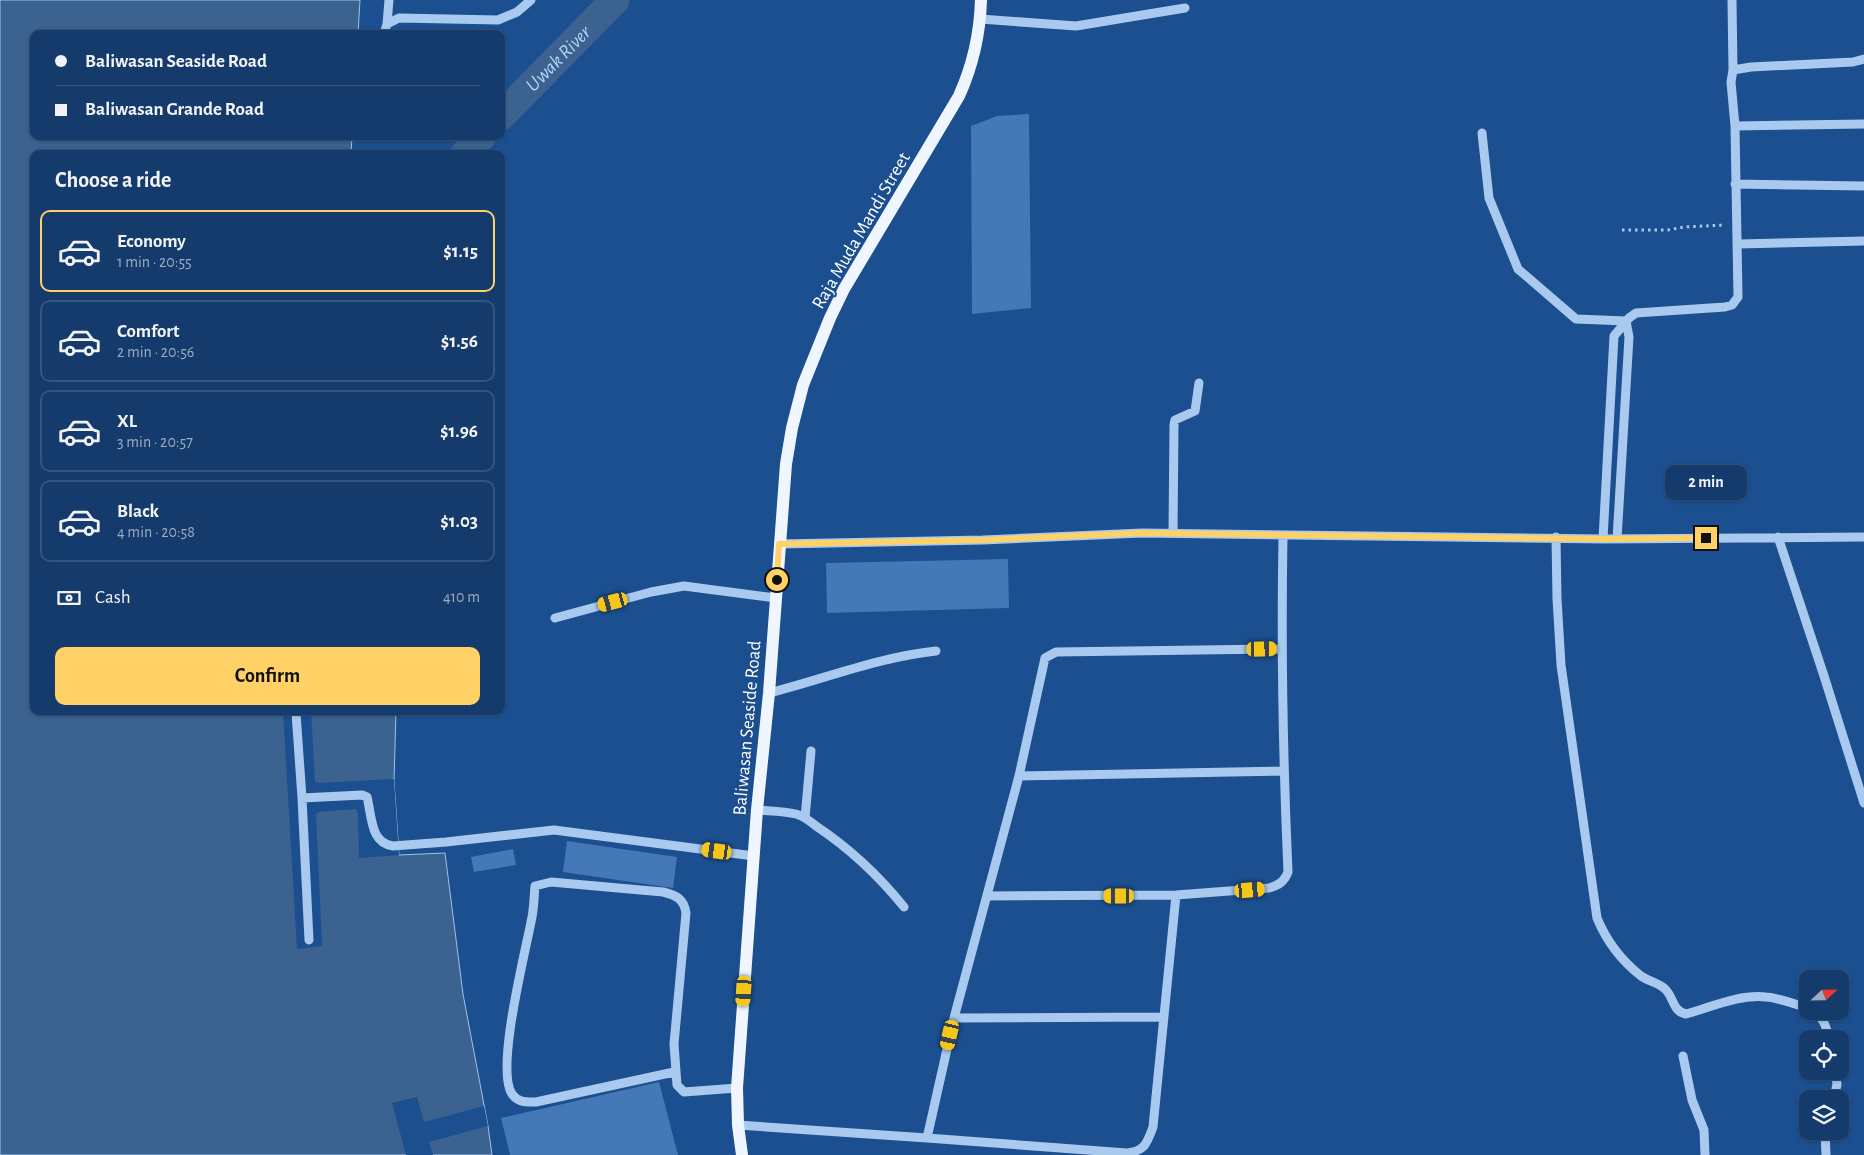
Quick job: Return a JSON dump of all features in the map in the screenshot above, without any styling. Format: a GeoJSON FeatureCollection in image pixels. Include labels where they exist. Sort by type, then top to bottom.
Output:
{"type":"FeatureCollection","features":[{"type":"Feature","properties":{"kind":"main road","name":"Raja Muda Mandi Street"},"geometry":{"type":"LineString","coordinates":[[779,544],[786,464],[792,428],[803,385],[816,350],[844,289],[959,96],[971,69],[980,18],[981,0]]}},
{"type":"Feature","properties":{"kind":"main road","name":"Baliwasan Seaside Road"},"geometry":{"type":"LineString","coordinates":[[742,1155],[738,1125],[737,1088],[779,544]]}},
{"type":"Feature","properties":{"kind":"street"},"geometry":{"type":"LineString","coordinates":[[385,30],[389,0]]}},
{"type":"Feature","properties":{"kind":"street"},"geometry":{"type":"LineString","coordinates":[[387,24],[399,18],[498,20],[518,12],[530,0]]}},
{"type":"Feature","properties":{"kind":"street"},"geometry":{"type":"LineString","coordinates":[[1603,539],[1614,336],[1626,321],[1636,313],[1725,307],[1732,305],[1738,297],[1735,126],[1730,82],[1733,70],[1732,0]]}},
{"type":"Feature","properties":{"kind":"street"},"geometry":{"type":"LineString","coordinates":[[980,18],[1076,26],[1185,8]]}},
{"type":"Feature","properties":{"kind":"street"},"geometry":{"type":"LineString","coordinates":[[1733,70],[1751,67],[1853,62],[1864,59]]}},
{"type":"Feature","properties":{"kind":"street"},"geometry":{"type":"LineString","coordinates":[[1735,126],[1864,124]]}},
{"type":"Feature","properties":{"kind":"street"},"geometry":{"type":"LineString","coordinates":[[1482,133],[1489,198],[1518,269],[1576,319],[1626,321]]}},
{"type":"Feature","properties":{"kind":"street"},"geometry":{"type":"LineString","coordinates":[[1735,184],[1864,186]]}},
{"type":"Feature","properties":{"kind":"street"},"geometry":{"type":"LineString","coordinates":[[1738,244],[1864,241]]}},
{"type":"Feature","properties":{"kind":"street"},"geometry":{"type":"LineString","coordinates":[[1617,538],[1629,336],[1626,321]]}},
{"type":"Feature","properties":{"kind":"street"},"geometry":{"type":"LineString","coordinates":[[1613,352],[1628,353]]}},
{"type":"Feature","properties":{"kind":"street"},"geometry":{"type":"LineString","coordinates":[[1173,533],[1174,425],[1175,420],[1195,411],[1199,383]]}},
{"type":"Feature","properties":{"kind":"street"},"geometry":{"type":"LineString","coordinates":[[779,544],[983,540],[1142,533],[1603,539],[1864,537]]}},
{"type":"Feature","properties":{"kind":"street"},"geometry":{"type":"LineString","coordinates":[[987,896],[1176,895],[1269,888],[1279,885],[1284,880],[1288,872],[1283,771],[1281,649],[1283,536]]}},
{"type":"Feature","properties":{"kind":"street"},"geometry":{"type":"LineString","coordinates":[[1556,537],[1561,665],[1598,918],[1603,931],[1629,966],[1643,977],[1667,990],[1680,1013],[1686,1014],[1751,997],[1765,997],[1799,1005]]}},
{"type":"Feature","properties":{"kind":"street"},"geometry":{"type":"LineString","coordinates":[[1778,537],[1864,803]]}},
{"type":"Feature","properties":{"kind":"street"},"geometry":{"type":"LineString","coordinates":[[555,618],[651,592],[684,586],[776,598]]}},
{"type":"Feature","properties":{"kind":"street"},"geometry":{"type":"LineString","coordinates":[[927,1138],[954,1018],[1018,776],[1044,658],[1056,652],[1281,649]]}},
{"type":"Feature","properties":{"kind":"street"},"geometry":{"type":"LineString","coordinates":[[769,693],[876,663],[936,651]]}},
{"type":"Feature","properties":{"kind":"street"},"geometry":{"type":"LineString","coordinates":[[296,715],[309,940]]}},
{"type":"Feature","properties":{"kind":"street"},"geometry":{"type":"LineString","coordinates":[[805,818],[811,751]]}},
{"type":"Feature","properties":{"kind":"street"},"geometry":{"type":"LineString","coordinates":[[1018,776],[1283,771]]}},
{"type":"Feature","properties":{"kind":"street"},"geometry":{"type":"LineString","coordinates":[[302,798],[362,794],[368,797],[376,835],[380,842],[385,845],[446,842],[554,830],[754,856]]}},
{"type":"Feature","properties":{"kind":"street"},"geometry":{"type":"LineString","coordinates":[[757,810],[796,814],[805,818],[857,858],[889,888],[904,907]]}},
{"type":"Feature","properties":{"kind":"street"},"geometry":{"type":"LineString","coordinates":[[674,1072],[536,1102],[522,1102],[513,1096],[506,1081],[512,1012],[532,914],[535,886],[551,882],[654,891],[675,895],[680,898],[685,905],[686,913],[674,1044],[676,1085],[684,1092],[737,1088]]}},
{"type":"Feature","properties":{"kind":"street"},"geometry":{"type":"LineString","coordinates":[[738,1125],[1127,1154],[1136,1152],[1143,1147],[1153,1127],[1176,895]]}},
{"type":"Feature","properties":{"kind":"street"},"geometry":{"type":"LineString","coordinates":[[954,1018],[1163,1016]]}},
{"type":"Feature","properties":{"kind":"street"},"geometry":{"type":"LineString","coordinates":[[1683,1056],[1692,1100],[1704,1130],[1705,1155]]}},
{"type":"Feature","properties":{"kind":"street"},"geometry":{"type":"LineString","coordinates":[[1825,1140],[1826,1155]]}},
{"type":"Feature","properties":{"kind":"path"},"geometry":{"type":"LineString","coordinates":[[1622,230],[1668,230],[1684,227],[1736,225]]}},
{"type":"Feature","properties":{"kind":"water"},"geometry":{"type":"Polygon","coordinates":[[[0,0],[360,0],[358,30],[30,30],[30,140],[352,140],[351,150],[30,150],[30,715],[396,715],[394,781],[399,855],[445,853],[463,994],[492,1155],[0,1155],[0,0]]]}},
{"type":"Feature","properties":{"kind":"pier"},"geometry":{"type":"Polygon","coordinates":[[[283,715],[311,715],[315,781],[319,783],[394,779],[399,855],[359,858],[358,815],[356,809],[318,812],[316,815],[322,946],[297,949],[283,715]]]}},
{"type":"Feature","properties":{"kind":"pier"},"geometry":{"type":"Polygon","coordinates":[[[417,1097],[424,1122],[484,1106],[488,1126],[429,1142],[433,1155],[406,1155],[392,1103],[417,1097]]]}},
{"type":"Feature","properties":{"kind":"building"},"geometry":{"type":"Polygon","coordinates":[[[1029,114],[1031,308],[972,314],[971,126],[997,116],[1029,114]]]}},
{"type":"Feature","properties":{"kind":"building"},"geometry":{"type":"Polygon","coordinates":[[[1008,559],[1009,608],[827,613],[826,563],[1008,559]]]}},
{"type":"Feature","properties":{"kind":"building"},"geometry":{"type":"Polygon","coordinates":[[[567,841],[677,857],[673,888],[563,872],[567,841]]]}},
{"type":"Feature","properties":{"kind":"building"},"geometry":{"type":"Polygon","coordinates":[[[513,849],[516,865],[474,872],[471,857],[513,849]]]}},
{"type":"Feature","properties":{"kind":"building"},"geometry":{"type":"Polygon","coordinates":[[[659,1082],[678,1155],[510,1155],[501,1118],[659,1082]]]}},
{"type":"Feature","properties":{"kind":"waterway","name":"Uwak River"},"geometry":{"type":"LineString","coordinates":[[505,112],[615,0]]}},
{"type":"Feature","properties":{"kind":"waterway","name":"Uwak River"},"geometry":{"type":"LineString","coordinates":[[469,150],[478,140]]}},
{"type":"Feature","properties":{"kind":"route"},"geometry":{"type":"LineString","coordinates":[[777,580],[779,544],[983,540],[1142,533],[1603,539],[1706,538]]}}]}
